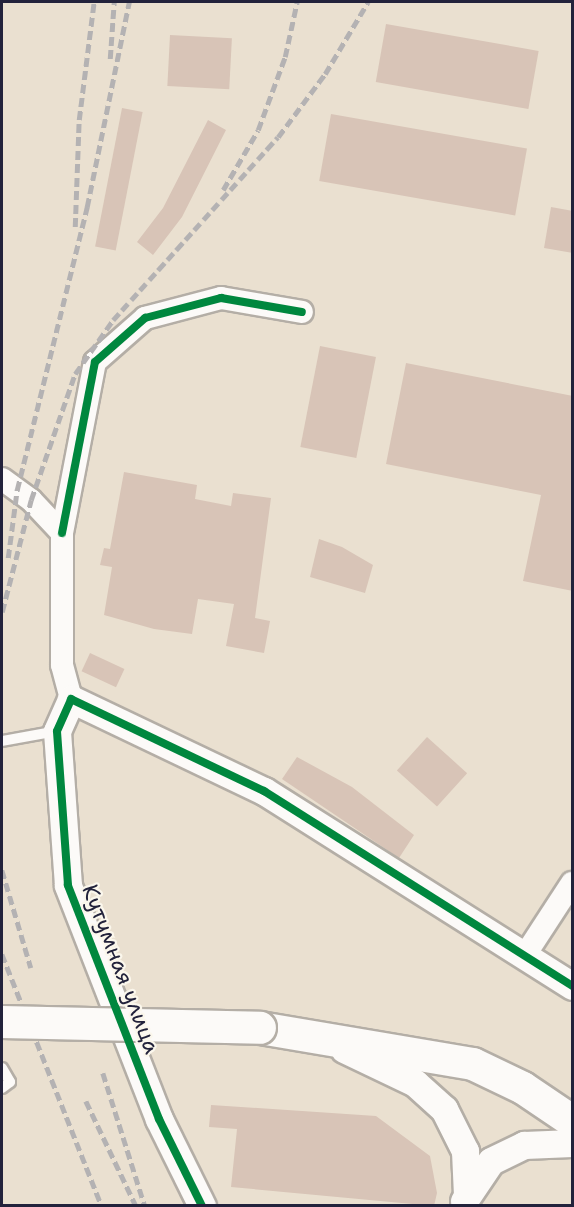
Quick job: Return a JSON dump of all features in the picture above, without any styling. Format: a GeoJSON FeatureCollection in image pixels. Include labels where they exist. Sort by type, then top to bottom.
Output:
{"type":"FeatureCollection","features":[{"type":"Feature","properties":{"kind":"main road"},"geometry":{"type":"LineString","coordinates":[[2,1022],[260,1028],[314,1034],[473,1064],[523,1088],[573,1121]]}},
{"type":"Feature","properties":{"kind":"street"},"geometry":{"type":"LineString","coordinates":[[302,312],[221,298],[145,318],[95,362],[63,533],[62,665],[71,699],[264,791],[573,986]]}},
{"type":"Feature","properties":{"kind":"street"},"geometry":{"type":"LineString","coordinates":[[2,479],[31,500],[63,533]]}},
{"type":"Feature","properties":{"kind":"street","name":"Кутумная улица"},"geometry":{"type":"LineString","coordinates":[[71,699],[57,731],[68,885],[159,1119],[202,1206]]}},
{"type":"Feature","properties":{"kind":"street"},"geometry":{"type":"LineString","coordinates":[[525,955],[573,883]]}},
{"type":"Feature","properties":{"kind":"street"},"geometry":{"type":"LineString","coordinates":[[314,1034],[415,1083],[444,1109],[465,1151],[465,1200]]}},
{"type":"Feature","properties":{"kind":"street"},"geometry":{"type":"LineString","coordinates":[[465,1200],[491,1161],[524,1145],[573,1143]]}},
{"type":"Feature","properties":{"kind":"lane"},"geometry":{"type":"LineString","coordinates":[[2,741],[57,731]]}},
{"type":"Feature","properties":{"kind":"lane"},"geometry":{"type":"LineString","coordinates":[[2,1068],[10,1082],[2,1088]]}},
{"type":"Feature","properties":{"kind":"building"},"geometry":{"type":"Polygon","coordinates":[[[386,24],[539,51],[528,109],[376,82],[386,24]]]}},
{"type":"Feature","properties":{"kind":"building"},"geometry":{"type":"Polygon","coordinates":[[[170,35],[232,38],[229,89],[167,86],[170,35]]]}},
{"type":"Feature","properties":{"kind":"building"},"geometry":{"type":"Polygon","coordinates":[[[122,108],[143,112],[116,250],[95,246],[122,108]]]}},
{"type":"Feature","properties":{"kind":"building"},"geometry":{"type":"Polygon","coordinates":[[[331,114],[527,149],[515,216],[319,181],[331,114]]]}},
{"type":"Feature","properties":{"kind":"building"},"geometry":{"type":"Polygon","coordinates":[[[208,120],[226,130],[182,217],[153,255],[137,242],[163,208],[208,120]]]}},
{"type":"Feature","properties":{"kind":"building"},"geometry":{"type":"Polygon","coordinates":[[[551,207],[573,211],[573,253],[544,248],[551,207]]]}},
{"type":"Feature","properties":{"kind":"building"},"geometry":{"type":"Polygon","coordinates":[[[320,346],[376,357],[356,458],[300,447],[320,346]]]}},
{"type":"Feature","properties":{"kind":"building"},"geometry":{"type":"Polygon","coordinates":[[[406,363],[573,396],[573,591],[523,581],[541,495],[386,464],[406,363]]]}},
{"type":"Feature","properties":{"kind":"building"},"geometry":{"type":"Polygon","coordinates":[[[124,472],[197,485],[195,499],[231,506],[233,493],[271,498],[255,618],[270,621],[264,653],[226,646],[234,604],[198,599],[192,634],[154,629],[104,615],[112,567],[100,565],[104,548],[110,549],[124,472]]]}},
{"type":"Feature","properties":{"kind":"building"},"geometry":{"type":"Polygon","coordinates":[[[319,539],[342,547],[373,565],[365,593],[310,577],[319,539]]]}},
{"type":"Feature","properties":{"kind":"building"},"geometry":{"type":"Polygon","coordinates":[[[90,653],[124,669],[116,687],[82,671],[90,653]]]}},
{"type":"Feature","properties":{"kind":"building"},"geometry":{"type":"Polygon","coordinates":[[[427,737],[467,773],[437,807],[397,770],[427,737]]]}},
{"type":"Feature","properties":{"kind":"building"},"geometry":{"type":"Polygon","coordinates":[[[297,757],[352,787],[414,835],[399,858],[282,779],[297,757]]]}},
{"type":"Feature","properties":{"kind":"building"},"geometry":{"type":"Polygon","coordinates":[[[211,1105],[376,1116],[430,1156],[437,1193],[434,1206],[231,1187],[237,1129],[209,1127],[211,1105]]]}},
{"type":"Feature","properties":{"kind":"railway"},"geometry":{"type":"LineString","coordinates":[[75,227],[79,120],[94,2]]}},
{"type":"Feature","properties":{"kind":"railway"},"geometry":{"type":"LineString","coordinates":[[110,59],[114,2]]}},
{"type":"Feature","properties":{"kind":"railway"},"geometry":{"type":"LineString","coordinates":[[8,558],[17,490],[87,207],[129,2]]}},
{"type":"Feature","properties":{"kind":"railway"},"geometry":{"type":"LineString","coordinates":[[223,190],[258,130],[285,57],[297,2]]}},
{"type":"Feature","properties":{"kind":"railway"},"geometry":{"type":"LineString","coordinates":[[2,612],[31,500],[75,374],[113,320],[278,137],[325,74],[368,2]]}},
{"type":"Feature","properties":{"kind":"railway"},"geometry":{"type":"LineString","coordinates":[[2,870],[31,968]]}},
{"type":"Feature","properties":{"kind":"railway"},"geometry":{"type":"LineString","coordinates":[[2,954],[102,1206]]}},
{"type":"Feature","properties":{"kind":"railway"},"geometry":{"type":"LineString","coordinates":[[103,1073],[145,1206]]}},
{"type":"Feature","properties":{"kind":"railway"},"geometry":{"type":"LineString","coordinates":[[86,1101],[136,1206]]}},
{"type":"Feature","properties":{"kind":"cycle path"},"geometry":{"type":"LineString","coordinates":[[62,533],[95,362],[145,318],[221,298],[302,312]]}},
{"type":"Feature","properties":{"kind":"cycle path"},"geometry":{"type":"LineString","coordinates":[[202,1206],[159,1119],[68,885],[57,731],[71,699],[264,791],[572,986]]}}]}
